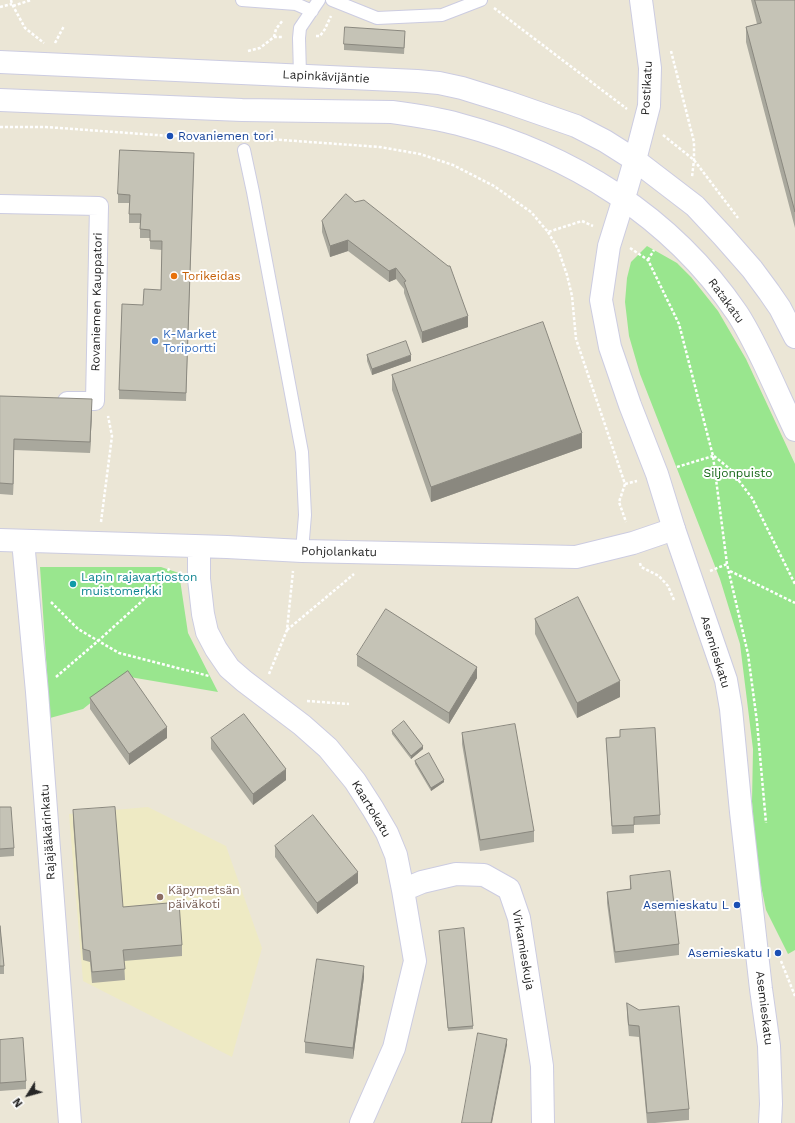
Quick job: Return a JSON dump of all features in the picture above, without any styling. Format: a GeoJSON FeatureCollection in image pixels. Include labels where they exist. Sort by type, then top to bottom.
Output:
{"type":"FeatureCollection","features":[{"type":"Feature","properties":{"kind":"street","name":"Postikatu"},"geometry":{"type":"LineString","coordinates":[[624,198],[649,106],[650,68],[641,0]]}},
{"type":"Feature","properties":{"kind":"street","name":"Lapinkävijäntie"},"geometry":{"type":"LineString","coordinates":[[0,62],[300,75],[417,81],[439,84],[462,88],[576,126],[605,141],[635,160]]}},
{"type":"Feature","properties":{"kind":"street"},"geometry":{"type":"LineString","coordinates":[[0,100],[242,110],[392,112],[416,115],[457,123],[543,153],[577,170],[624,198]]}},
{"type":"Feature","properties":{"kind":"street"},"geometry":{"type":"LineString","coordinates":[[635,160],[695,206],[723,236],[752,269],[769,292],[780,308],[795,337]]}},
{"type":"Feature","properties":{"kind":"street","name":"Ratakatu"},"geometry":{"type":"LineString","coordinates":[[624,198],[682,246],[719,288],[738,315],[754,342],[795,430]]}},
{"type":"Feature","properties":{"kind":"street","name":"Asemieskatu"},"geometry":{"type":"LineString","coordinates":[[624,198],[609,246],[601,300],[610,347],[630,405],[657,474],[674,529],[726,680],[731,709],[741,812],[769,1046],[771,1104],[770,1123]]}},
{"type":"Feature","properties":{"kind":"street","name":"Rovaniemen Kauppatori"},"geometry":{"type":"LineString","coordinates":[[0,204],[99,206],[95,401],[48,400]]}},
{"type":"Feature","properties":{"kind":"street","name":"Pohjolankatu"},"geometry":{"type":"LineString","coordinates":[[0,540],[198,546],[298,558],[576,557],[633,542],[674,529]]}},
{"type":"Feature","properties":{"kind":"street","name":"Rajajääkärinkatu"},"geometry":{"type":"LineString","coordinates":[[24,541],[38,692],[70,1123]]}},
{"type":"Feature","properties":{"kind":"street","name":"Kaartokatu"},"geometry":{"type":"LineString","coordinates":[[198,546],[199,579],[203,614],[208,632],[216,649],[229,668],[302,724],[328,748],[355,780],[387,833],[396,855],[415,961],[394,1048],[360,1123]]}},
{"type":"Feature","properties":{"kind":"street","name":"Virkamieskuja"},"geometry":{"type":"LineString","coordinates":[[403,890],[422,882],[456,874],[484,874],[509,889],[519,918],[542,1066],[543,1123]]}},
{"type":"Feature","properties":{"kind":"lane"},"geometry":{"type":"LineString","coordinates":[[242,0],[296,4],[312,11]]}},
{"type":"Feature","properties":{"kind":"lane"},"geometry":{"type":"LineString","coordinates":[[300,75],[300,28],[319,0]]}},
{"type":"Feature","properties":{"kind":"lane"},"geometry":{"type":"LineString","coordinates":[[332,0],[377,18],[442,15],[486,2]]}},
{"type":"Feature","properties":{"kind":"lane"},"geometry":{"type":"LineString","coordinates":[[244,150],[302,452],[305,515],[298,558]]}},
{"type":"Feature","properties":{"kind":"path"},"geometry":{"type":"LineString","coordinates":[[11,0],[25,28],[47,45]]}},
{"type":"Feature","properties":{"kind":"path"},"geometry":{"type":"LineString","coordinates":[[0,6],[13,5],[31,0]]}},
{"type":"Feature","properties":{"kind":"path"},"geometry":{"type":"LineString","coordinates":[[486,2],[591,80],[624,107],[646,120],[694,160],[694,142],[669,45]]}},
{"type":"Feature","properties":{"kind":"path"},"geometry":{"type":"LineString","coordinates":[[59,46],[54,46],[64,26]]}},
{"type":"Feature","properties":{"kind":"path"},"geometry":{"type":"LineString","coordinates":[[243,52],[260,48],[274,37],[299,38]]}},
{"type":"Feature","properties":{"kind":"path"},"geometry":{"type":"LineString","coordinates":[[0,127],[46,127],[170,136],[235,137]]}},
{"type":"Feature","properties":{"kind":"path"},"geometry":{"type":"LineString","coordinates":[[250,137],[380,147],[420,154],[453,165],[494,186],[532,212],[548,232],[558,249],[567,275],[572,296],[576,339],[625,484],[619,502]]}},
{"type":"Feature","properties":{"kind":"path"},"geometry":{"type":"LineString","coordinates":[[548,232],[582,221]]}},
{"type":"Feature","properties":{"kind":"path"},"geometry":{"type":"LineString","coordinates":[[648,260],[679,324],[713,456],[730,469],[752,498],[795,584]]}},
{"type":"Feature","properties":{"kind":"path"},"geometry":{"type":"LineString","coordinates":[[101,526],[112,436],[108,416]]}},
{"type":"Feature","properties":{"kind":"path"},"geometry":{"type":"LineString","coordinates":[[268,677],[287,630],[298,558]]}},
{"type":"Feature","properties":{"kind":"path"},"geometry":{"type":"LineString","coordinates":[[38,692],[98,641],[161,584],[171,564]]}},
{"type":"Feature","properties":{"kind":"path"},"geometry":{"type":"LineString","coordinates":[[287,630],[357,571]]}},
{"type":"Feature","properties":{"kind":"path"},"geometry":{"type":"LineString","coordinates":[[729,571],[795,603]]}},
{"type":"Feature","properties":{"kind":"path"},"geometry":{"type":"LineString","coordinates":[[48,599],[78,629],[120,653],[212,677]]}},
{"type":"Feature","properties":{"kind":"path"},"geometry":{"type":"LineString","coordinates":[[307,701],[349,704]]}},
{"type":"Feature","properties":{"kind":"path"},"geometry":{"type":"LineString","coordinates":[[786,976],[795,996]]}},
{"type":"Feature","properties":{"kind":"shaded area","name":"Käpymetsän päiväkoti"},"geometry":{"type":"Polygon","coordinates":[[[148,807],[226,846],[262,948],[232,1057],[83,981],[69,814],[148,807]]]}},
{"type":"Feature","properties":{"kind":"green space","name":"Siljonpuisto"},"geometry":{"type":"Polygon","coordinates":[[[647,246],[677,263],[691,277],[718,311],[746,359],[795,464],[795,950],[788,954],[766,910],[757,866],[752,802],[753,749],[740,644],[720,579],[640,374],[629,336],[625,302],[627,278],[631,262],[647,246]]]}},
{"type":"Feature","properties":{"kind":"green space"},"geometry":{"type":"Polygon","coordinates":[[[40,567],[161,567],[179,573],[188,633],[218,692],[124,676],[83,709],[50,718],[40,567]]]}},
{"type":"Feature","properties":{"kind":"building"},"geometry":{"type":"Polygon","coordinates":[[[755,0],[795,0],[795,212],[746,27],[761,23],[755,0]]]}},
{"type":"Feature","properties":{"kind":"building"},"geometry":{"type":"Polygon","coordinates":[[[345,27],[405,31],[404,48],[344,44],[345,27]]]}},
{"type":"Feature","properties":{"kind":"building"},"geometry":{"type":"Polygon","coordinates":[[[120,150],[194,153],[186,393],[119,390],[122,304],[143,305],[144,289],[161,290],[162,241],[150,241],[150,230],[140,229],[141,214],[129,214],[130,195],[118,194],[120,150]]]}},
{"type":"Feature","properties":{"kind":"building"},"geometry":{"type":"Polygon","coordinates":[[[346,194],[355,202],[364,200],[448,266],[450,266],[468,316],[422,332],[404,282],[406,281],[396,268],[389,271],[348,240],[330,246],[322,221],[346,194]]]}},
{"type":"Feature","properties":{"kind":"building"},"geometry":{"type":"Polygon","coordinates":[[[543,322],[582,433],[431,487],[392,375],[543,322]]]}},
{"type":"Feature","properties":{"kind":"building"},"geometry":{"type":"Polygon","coordinates":[[[406,341],[411,355],[372,369],[367,355],[406,341]]]}},
{"type":"Feature","properties":{"kind":"building"},"geometry":{"type":"Polygon","coordinates":[[[0,396],[92,399],[90,442],[14,439],[13,484],[0,483],[0,396]]]}},
{"type":"Feature","properties":{"kind":"building"},"geometry":{"type":"Polygon","coordinates":[[[578,597],[620,681],[577,703],[535,619],[578,597]]]}},
{"type":"Feature","properties":{"kind":"building"},"geometry":{"type":"Polygon","coordinates":[[[386,609],[477,667],[449,713],[357,655],[386,609]]]}},
{"type":"Feature","properties":{"kind":"building"},"geometry":{"type":"Polygon","coordinates":[[[128,671],[167,727],[129,754],[90,698],[128,671]]]}},
{"type":"Feature","properties":{"kind":"building"},"geometry":{"type":"Polygon","coordinates":[[[244,714],[286,769],[253,794],[211,738],[244,714]]]}},
{"type":"Feature","properties":{"kind":"building"},"geometry":{"type":"Polygon","coordinates":[[[404,721],[423,746],[411,756],[392,731],[404,721]]]}},
{"type":"Feature","properties":{"kind":"building"},"geometry":{"type":"Polygon","coordinates":[[[515,724],[534,831],[480,840],[462,733],[515,724]]]}},
{"type":"Feature","properties":{"kind":"building"},"geometry":{"type":"Polygon","coordinates":[[[655,728],[660,815],[634,817],[634,825],[612,826],[606,738],[620,737],[620,730],[655,728]]]}},
{"type":"Feature","properties":{"kind":"building"},"geometry":{"type":"Polygon","coordinates":[[[429,753],[444,780],[431,788],[415,761],[429,753]]]}},
{"type":"Feature","properties":{"kind":"building"},"geometry":{"type":"Polygon","coordinates":[[[0,807],[11,807],[14,848],[0,849],[0,807]]]}},
{"type":"Feature","properties":{"kind":"building"},"geometry":{"type":"Polygon","coordinates":[[[115,807],[123,907],[179,902],[182,945],[123,950],[125,969],[92,972],[90,951],[83,949],[73,810],[115,807]]]}},
{"type":"Feature","properties":{"kind":"building"},"geometry":{"type":"Polygon","coordinates":[[[313,815],[358,872],[317,903],[275,846],[313,815]]]}},
{"type":"Feature","properties":{"kind":"building"},"geometry":{"type":"Polygon","coordinates":[[[670,871],[679,944],[615,952],[607,892],[631,889],[630,876],[670,871]]]}},
{"type":"Feature","properties":{"kind":"building"},"geometry":{"type":"Polygon","coordinates":[[[0,926],[4,966],[0,966],[0,926]]]}},
{"type":"Feature","properties":{"kind":"building"},"geometry":{"type":"Polygon","coordinates":[[[464,928],[473,1026],[448,1028],[439,931],[464,928]]]}},
{"type":"Feature","properties":{"kind":"building"},"geometry":{"type":"Polygon","coordinates":[[[317,959],[364,966],[353,1048],[305,1042],[317,959]]]}},
{"type":"Feature","properties":{"kind":"building"},"geometry":{"type":"Polygon","coordinates":[[[627,1003],[639,1010],[679,1006],[689,1109],[647,1113],[639,1026],[629,1025],[627,1003]]]}},
{"type":"Feature","properties":{"kind":"building"},"geometry":{"type":"Polygon","coordinates":[[[478,1033],[507,1039],[491,1123],[462,1123],[478,1033]]]}},
{"type":"Feature","properties":{"kind":"building"},"geometry":{"type":"Polygon","coordinates":[[[23,1038],[26,1081],[0,1083],[0,1040],[23,1038]]]}},
{"type":"Feature","properties":{"kind":"place","name":"Rovaniemen tori"},"geometry":{"type":"Point","coordinates":[170,136]}},
{"type":"Feature","properties":{"kind":"place","name":"Torikeidas"},"geometry":{"type":"Point","coordinates":[174,276]}},
{"type":"Feature","properties":{"kind":"place","name":"K-Market Toriportti"},"geometry":{"type":"Point","coordinates":[155,341]}},
{"type":"Feature","properties":{"kind":"place","name":"Lapin rajavartioston muistomerkki"},"geometry":{"type":"Point","coordinates":[73,584]}},
{"type":"Feature","properties":{"kind":"place","name":"Käpymetsän päiväkoti"},"geometry":{"type":"Point","coordinates":[160,897]}},
{"type":"Feature","properties":{"kind":"place","name":"Asemieskatu L"},"geometry":{"type":"Point","coordinates":[737,905]}},
{"type":"Feature","properties":{"kind":"place","name":"Asemieskatu I"},"geometry":{"type":"Point","coordinates":[778,953]}}]}
